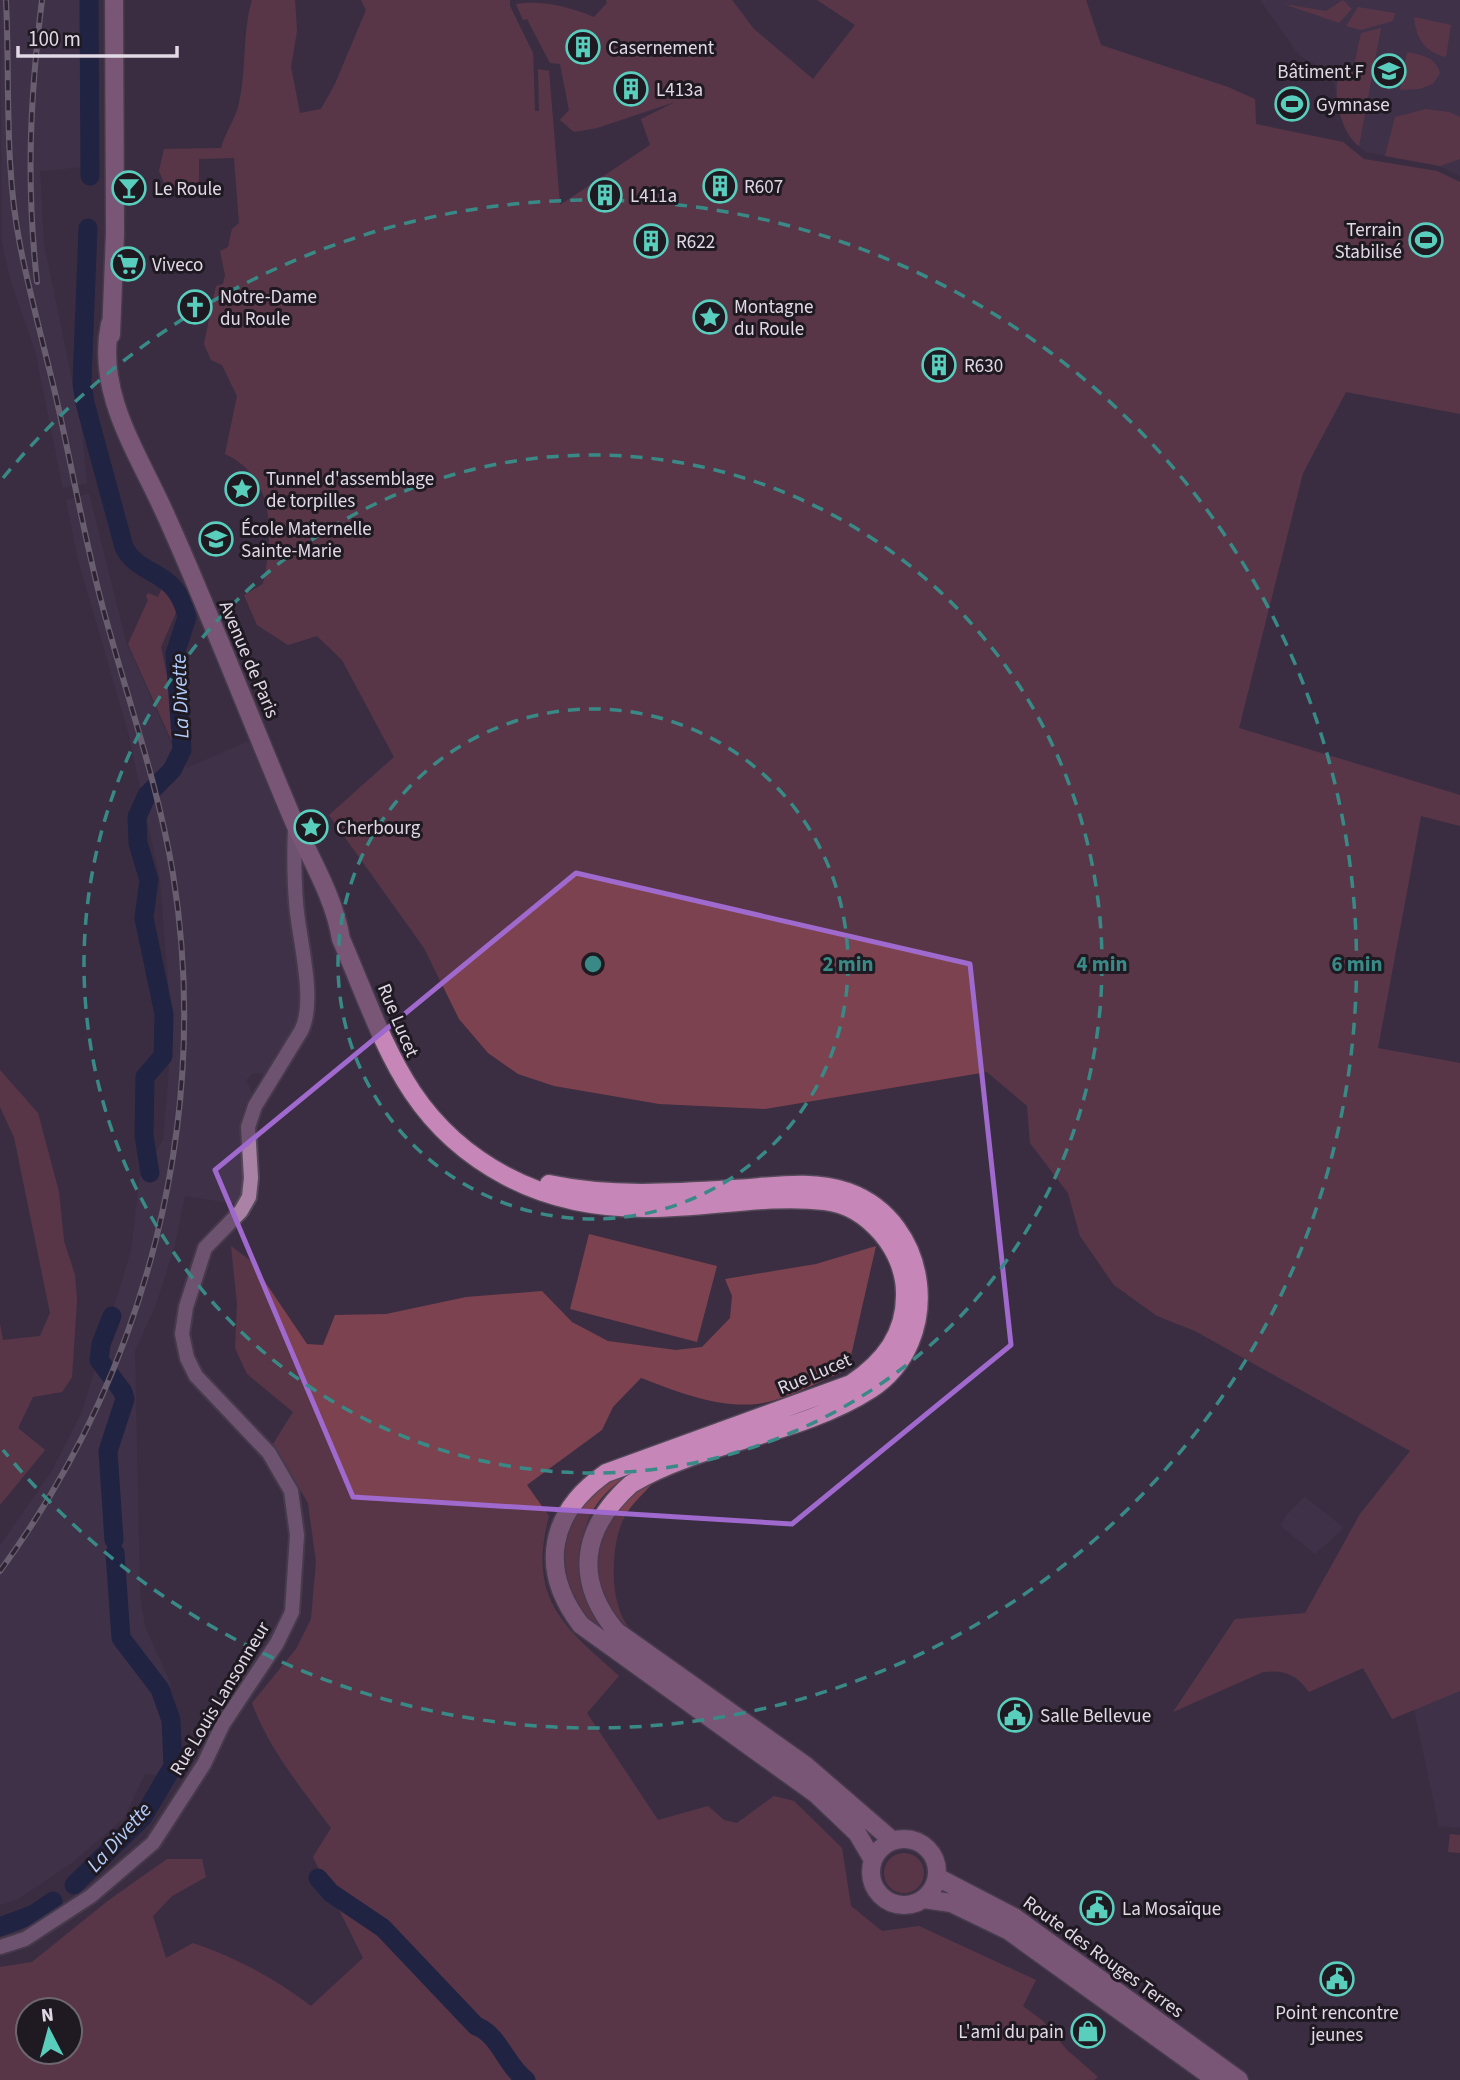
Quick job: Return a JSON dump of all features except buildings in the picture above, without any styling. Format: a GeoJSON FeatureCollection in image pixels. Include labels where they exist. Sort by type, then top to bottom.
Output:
{"type":"FeatureCollection","features":[{"type":"Feature","properties":{"kind":"main road","name":"Avenue de Paris"},"geometry":{"type":"LineString","coordinates":[[114,0],[115,233],[106,367],[115,402],[295,823]]}},
{"type":"Feature","properties":{"kind":"main road","name":"Rue Lucet"},"geometry":{"type":"LineString","coordinates":[[295,823],[338,922],[341,939],[409,1091],[458,1144],[505,1176],[550,1195],[623,1208],[826,1201],[858,1213],[884,1234],[892,1247],[903,1276],[904,1306],[898,1334],[881,1362],[851,1384],[606,1474],[587,1486],[565,1514],[559,1526],[555,1555],[563,1598],[581,1625],[816,1794],[857,1833],[873,1860]]}},
{"type":"Feature","properties":{"kind":"main road","name":"Rue Louis Lansonneur"},"geometry":{"type":"LineString","coordinates":[[0,1947],[25,1940],[91,1896],[153,1843],[204,1764],[223,1724],[277,1643],[292,1612],[297,1535],[291,1491],[270,1453],[196,1376],[187,1358],[182,1334],[186,1307],[205,1248],[241,1211],[249,1196],[250,1118],[301,1031],[306,1016],[306,990],[296,904],[295,823]]}},
{"type":"Feature","properties":{"kind":"main road","name":"Rue Lucet"},"geometry":{"type":"LineString","coordinates":[[338,922],[351,939],[410,1077],[449,1122],[494,1160],[531,1178],[589,1191],[646,1193],[798,1185],[830,1188],[863,1199],[894,1223],[904,1237],[916,1265],[920,1303],[912,1338],[904,1355],[891,1372],[873,1388],[836,1406],[631,1484],[608,1506],[596,1525],[589,1545],[588,1568],[595,1600],[616,1631],[805,1765],[893,1840]]}},
{"type":"Feature","properties":{"kind":"main road"},"geometry":{"type":"LineString","coordinates":[[910,1839],[925,1846],[935,1860],[937,1877],[924,1899],[904,1906],[884,1899],[872,1881],[873,1860],[884,1845],[893,1840],[910,1839]]}},
{"type":"Feature","properties":{"kind":"main road","name":"Route des Rouges Terres"},"geometry":{"type":"LineString","coordinates":[[937,1877],[1014,1917],[1239,2080]]}},
{"type":"Feature","properties":{"kind":"main road","name":"Route des Rouges Terres"},"geometry":{"type":"LineString","coordinates":[[924,1899],[951,1903],[1009,1931],[1216,2080]]}},
{"type":"Feature","properties":{"kind":"highlighted area"},"geometry":{"type":"Polygon","coordinates":[[[576,873],[970,964],[1011,1345],[792,1524],[353,1497],[215,1170],[576,873]]]}},
{"type":"Feature","properties":{"kind":"shaded area"},"geometry":{"type":"Polygon","coordinates":[[[0,0],[81,0],[82,167],[40,171],[44,244],[81,424],[87,483],[63,488],[35,350],[11,282],[2,243],[0,0]]]}},
{"type":"Feature","properties":{"kind":"shaded area"},"geometry":{"type":"Polygon","coordinates":[[[252,0],[295,0],[297,31],[291,67],[300,113],[321,109],[335,84],[366,10],[361,0],[510,0],[510,6],[533,53],[535,111],[539,111],[538,69],[549,71],[560,205],[650,145],[641,119],[675,102],[597,128],[574,132],[560,120],[569,110],[560,64],[550,63],[516,4],[555,5],[594,17],[607,3],[606,0],[732,0],[754,29],[813,79],[855,25],[817,0],[1086,0],[1101,45],[1228,87],[1255,99],[1256,124],[1343,142],[1364,159],[1437,171],[1460,182],[1460,414],[1346,392],[1303,473],[1239,728],[1460,795],[1460,826],[1421,816],[1378,1048],[1460,1063],[1460,1691],[1392,1719],[1363,1668],[1309,1692],[1289,1674],[1263,1672],[1173,1712],[1235,1619],[1305,1613],[1360,1514],[1410,1451],[1195,1331],[1157,1316],[1114,1285],[1080,1236],[1068,1193],[1030,1143],[1027,1106],[987,1072],[765,1109],[659,1104],[554,1086],[518,1074],[488,1053],[459,1019],[424,948],[329,815],[394,757],[342,660],[317,636],[288,645],[257,625],[244,595],[263,584],[269,547],[267,510],[263,493],[254,478],[242,465],[225,454],[237,396],[222,365],[211,360],[204,344],[216,286],[223,284],[225,275],[220,251],[228,247],[232,229],[239,223],[234,158],[199,159],[199,188],[186,191],[167,190],[159,171],[164,149],[221,148],[239,103],[252,0]]]}},
{"type":"Feature","properties":{"kind":"shaded area"},"geometry":{"type":"Polygon","coordinates":[[[1260,0],[1460,0],[1460,176],[1437,165],[1366,152],[1354,143],[1340,113],[1332,74],[1299,55],[1260,0]]]}},
{"type":"Feature","properties":{"kind":"shaded area"},"geometry":{"type":"Polygon","coordinates":[[[1343,0],[1352,9],[1339,23],[1284,4],[1326,11],[1343,0]]]}},
{"type":"Feature","properties":{"kind":"shaded area"},"geometry":{"type":"Polygon","coordinates":[[[1358,7],[1395,13],[1393,21],[1361,30],[1346,26],[1358,7]]]}},
{"type":"Feature","properties":{"kind":"shaded area"},"geometry":{"type":"Polygon","coordinates":[[[1414,17],[1451,25],[1446,57],[1432,52],[1419,38],[1414,17]]]}},
{"type":"Feature","properties":{"kind":"shaded area"},"geometry":{"type":"Polygon","coordinates":[[[1381,28],[1359,146],[1346,130],[1342,120],[1337,98],[1338,77],[1341,68],[1353,70],[1361,33],[1381,28]]]}},
{"type":"Feature","properties":{"kind":"shaded area"},"geometry":{"type":"Polygon","coordinates":[[[1407,52],[1418,54],[1435,63],[1440,73],[1433,84],[1419,89],[1400,90],[1407,52]]]}},
{"type":"Feature","properties":{"kind":"shaded area"},"geometry":{"type":"Polygon","coordinates":[[[1426,109],[1449,112],[1460,117],[1460,159],[1440,166],[1385,156],[1395,117],[1426,109]]]}},
{"type":"Feature","properties":{"kind":"shaded area"},"geometry":{"type":"Polygon","coordinates":[[[89,494],[126,642],[172,745],[187,768],[249,741],[285,825],[289,894],[301,1004],[298,1021],[266,1074],[254,1073],[246,1080],[252,1093],[244,1108],[240,1129],[245,1180],[242,1195],[237,1204],[185,1196],[174,1248],[156,1304],[135,1351],[140,1596],[145,1627],[170,1682],[169,1732],[163,1775],[145,1774],[124,1818],[73,1862],[18,1899],[0,1905],[0,1546],[53,1469],[82,1412],[131,1251],[140,1176],[163,1141],[169,1072],[170,1006],[160,879],[128,732],[78,559],[66,500],[89,494]]]}},
{"type":"Feature","properties":{"kind":"shaded area"},"geometry":{"type":"Polygon","coordinates":[[[162,588],[171,596],[177,610],[161,647],[180,738],[177,753],[128,644],[148,600],[146,596],[148,593],[158,597],[162,588]]]}},
{"type":"Feature","properties":{"kind":"shaded area"},"geometry":{"type":"Polygon","coordinates":[[[0,1070],[38,1113],[59,1192],[64,1241],[75,1275],[77,1300],[72,1377],[62,1392],[33,1397],[18,1428],[45,1450],[0,1505],[0,1324],[3,1340],[40,1336],[50,1313],[14,1137],[0,1107],[0,1070]]]}},
{"type":"Feature","properties":{"kind":"shaded area"},"geometry":{"type":"Polygon","coordinates":[[[589,1234],[717,1266],[697,1342],[570,1309],[589,1234]]]}},
{"type":"Feature","properties":{"kind":"shaded area"},"geometry":{"type":"Polygon","coordinates":[[[231,1246],[251,1261],[307,1344],[323,1345],[335,1315],[386,1314],[466,1297],[542,1291],[572,1322],[608,1341],[676,1350],[702,1347],[730,1318],[732,1296],[725,1279],[816,1264],[876,1246],[848,1369],[792,1394],[768,1402],[742,1405],[712,1401],[641,1378],[613,1407],[602,1430],[527,1485],[549,1516],[543,1545],[543,1569],[547,1590],[566,1625],[619,1676],[587,1713],[658,1820],[708,1806],[724,1820],[737,1823],[774,1796],[794,1801],[842,1848],[851,1906],[882,1931],[919,1926],[1036,1980],[1023,2006],[1043,2021],[1067,2050],[1098,2077],[1094,2080],[0,2080],[0,1967],[32,1962],[109,1900],[167,1859],[202,1859],[206,1877],[172,1896],[153,1916],[166,1958],[193,1943],[255,1970],[311,2006],[363,1958],[313,1857],[331,1828],[277,1752],[252,1703],[296,1649],[311,1619],[316,1562],[308,1503],[273,1444],[293,1412],[247,1374],[235,1348],[237,1304],[231,1246]]]}},
{"type":"Feature","properties":{"kind":"shaded area"},"geometry":{"type":"Polygon","coordinates":[[[641,1469],[617,1483],[599,1502],[587,1524],[581,1547],[582,1572],[588,1596],[599,1620],[616,1641],[593,1626],[575,1602],[565,1572],[564,1540],[574,1512],[587,1497],[613,1480],[641,1469]]]}},
{"type":"Feature","properties":{"kind":"shaded area"},"geometry":{"type":"Polygon","coordinates":[[[653,1483],[625,1516],[618,1533],[614,1560],[615,1589],[621,1615],[629,1627],[644,1640],[629,1629],[606,1603],[596,1570],[597,1555],[607,1524],[627,1499],[653,1483]]]}},
{"type":"Feature","properties":{"kind":"shaded area"},"geometry":{"type":"Polygon","coordinates":[[[1305,1497],[1344,1528],[1315,1554],[1281,1526],[1286,1516],[1305,1497]]]}},
{"type":"Feature","properties":{"kind":"shaded area"},"geometry":{"type":"Polygon","coordinates":[[[1460,1689],[1460,1828],[1439,1826],[1414,1709],[1460,1689]]]}},
{"type":"Feature","properties":{"kind":"shaded area"},"geometry":{"type":"Polygon","coordinates":[[[1450,1834],[1460,1835],[1460,1853],[1448,1852],[1450,1834]]]}},
{"type":"Feature","properties":{"kind":"shaded area"},"geometry":{"type":"Polygon","coordinates":[[[904,1853],[918,1859],[924,1873],[918,1887],[904,1893],[890,1887],[884,1873],[890,1859],[904,1853]]]}},
{"type":"Feature","properties":{"kind":"waterway","name":"La Divette"},"geometry":{"type":"LineString","coordinates":[[89,0],[90,176]]}},
{"type":"Feature","properties":{"kind":"waterway","name":"La Divette"},"geometry":{"type":"LineString","coordinates":[[88,228],[82,383],[85,403],[124,547],[139,564],[175,589],[187,617],[175,654],[182,750],[172,770],[147,795],[137,817],[138,843],[149,880],[144,918],[164,1014],[163,1056],[145,1077],[144,1136],[150,1173]]}},
{"type":"Feature","properties":{"kind":"waterway","name":"La Divette"},"geometry":{"type":"LineString","coordinates":[[112,1316],[101,1344],[99,1360],[123,1392],[125,1399],[108,1451],[114,1540]]}},
{"type":"Feature","properties":{"kind":"waterway","name":"La Divette"},"geometry":{"type":"LineString","coordinates":[[74,1885],[143,1817],[173,1766],[171,1720],[160,1689],[121,1638],[115,1553]]}},
{"type":"Feature","properties":{"kind":"waterway"},"geometry":{"type":"LineString","coordinates":[[318,1878],[331,1893],[383,1928],[476,2026],[491,2036],[526,2080]]}},
{"type":"Feature","properties":{"kind":"waterway","name":"La Divette"},"geometry":{"type":"LineString","coordinates":[[0,1927],[34,1914],[53,1901]]}},
{"type":"Feature","properties":{"kind":"railway"},"geometry":{"type":"LineString","coordinates":[[0,1571],[51,1494],[94,1413],[129,1328],[156,1240],[174,1150],[183,1058],[183,966],[173,874],[166,839],[100,597],[20,245],[10,154],[6,0]]}},
{"type":"Feature","properties":{"kind":"railway"},"geometry":{"type":"LineString","coordinates":[[37,282],[31,210],[31,141],[42,0]]}},
{"type":"Feature","properties":{"kind":"place","name":"Casernement"},"geometry":{"type":"Point","coordinates":[583,47]}},
{"type":"Feature","properties":{"kind":"place","name":"Bâtiment F"},"geometry":{"type":"Point","coordinates":[1389,71]}},
{"type":"Feature","properties":{"kind":"place","name":"L413a"},"geometry":{"type":"Point","coordinates":[631,89]}},
{"type":"Feature","properties":{"kind":"place","name":"Gymnase"},"geometry":{"type":"Point","coordinates":[1292,104]}},
{"type":"Feature","properties":{"kind":"place","name":"R607"},"geometry":{"type":"Point","coordinates":[720,186]}},
{"type":"Feature","properties":{"kind":"place","name":"Le Roule"},"geometry":{"type":"Point","coordinates":[129,188]}},
{"type":"Feature","properties":{"kind":"place","name":"L411a"},"geometry":{"type":"Point","coordinates":[605,195]}},
{"type":"Feature","properties":{"kind":"place","name":"Terrain Stabilisé"},"geometry":{"type":"Point","coordinates":[1426,240]}},
{"type":"Feature","properties":{"kind":"place","name":"R622"},"geometry":{"type":"Point","coordinates":[651,241]}},
{"type":"Feature","properties":{"kind":"place","name":"Viveco"},"geometry":{"type":"Point","coordinates":[128,264]}},
{"type":"Feature","properties":{"kind":"place","name":"Notre-Dame du Roule"},"geometry":{"type":"Point","coordinates":[195,307]}},
{"type":"Feature","properties":{"kind":"place","name":"Montagne du Roule"},"geometry":{"type":"Point","coordinates":[710,317]}},
{"type":"Feature","properties":{"kind":"place","name":"R630"},"geometry":{"type":"Point","coordinates":[939,365]}},
{"type":"Feature","properties":{"kind":"place","name":"Tunnel d'assemblage de torpilles"},"geometry":{"type":"Point","coordinates":[242,489]}},
{"type":"Feature","properties":{"kind":"place","name":"École Maternelle Sainte-Marie"},"geometry":{"type":"Point","coordinates":[216,539]}},
{"type":"Feature","properties":{"kind":"place","name":"Cherbourg"},"geometry":{"type":"Point","coordinates":[311,827]}},
{"type":"Feature","properties":{"kind":"place","name":"Salle Bellevue"},"geometry":{"type":"Point","coordinates":[1015,1715]}},
{"type":"Feature","properties":{"kind":"place","name":"La Mosaïque"},"geometry":{"type":"Point","coordinates":[1097,1908]}},
{"type":"Feature","properties":{"kind":"place","name":"Point rencontre jeunes"},"geometry":{"type":"Point","coordinates":[1337,1979]}},
{"type":"Feature","properties":{"kind":"place","name":"L'ami du pain"},"geometry":{"type":"Point","coordinates":[1088,2031]}}]}
